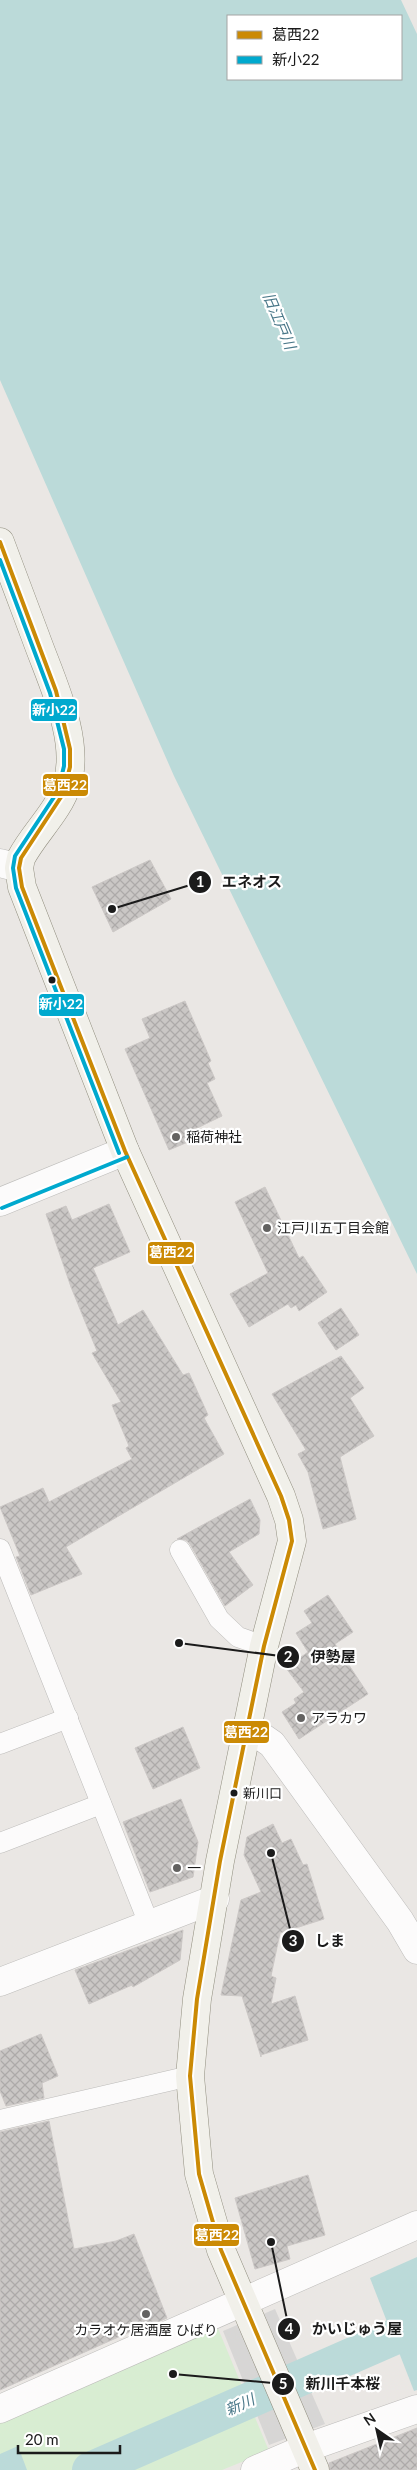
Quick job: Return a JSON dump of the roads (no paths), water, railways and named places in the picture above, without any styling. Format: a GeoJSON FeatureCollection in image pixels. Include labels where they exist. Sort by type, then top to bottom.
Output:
{"type":"FeatureCollection","features":[{"type":"Feature","properties":{"kind":"main road"},"geometry":{"type":"LineString","coordinates":[[0,542],[66,725],[71,770],[66,787],[21,858],[9,866],[28,907],[126,1151],[281,1496],[289,1520],[292,1541],[288,1562],[264,1646],[214,1899],[197,1999],[190,2076],[199,2174],[221,2250],[306,2450]]}},
{"type":"Feature","properties":{"kind":"street"},"geometry":{"type":"LineString","coordinates":[[0,1202],[126,1151]]}},
{"type":"Feature","properties":{"kind":"street"},"geometry":{"type":"LineString","coordinates":[[246,1730],[259,1735],[272,1744],[400,1921],[417,1950]]}},
{"type":"Feature","properties":{"kind":"street"},"geometry":{"type":"LineString","coordinates":[[0,1982],[214,1899]]}},
{"type":"Feature","properties":{"kind":"street"},"geometry":{"type":"LineString","coordinates":[[0,2409],[246,2310],[417,2225]]}},
{"type":"Feature","properties":{"kind":"street"},"geometry":{"type":"LineString","coordinates":[[255,2470],[417,2409]]}},
{"type":"Feature","properties":{"kind":"lane"},"geometry":{"type":"LineString","coordinates":[[0,1549],[149,1924]]}},
{"type":"Feature","properties":{"kind":"lane"},"geometry":{"type":"LineString","coordinates":[[180,1550],[220,1619],[238,1637],[264,1646]]}},
{"type":"Feature","properties":{"kind":"lane"},"geometry":{"type":"LineString","coordinates":[[0,1744],[68,1718]]}},
{"type":"Feature","properties":{"kind":"lane"},"geometry":{"type":"LineString","coordinates":[[0,1843],[101,1804]]}},
{"type":"Feature","properties":{"kind":"lane"},"geometry":{"type":"LineString","coordinates":[[0,2120],[190,2076]]}},
{"type":"Feature","properties":{"kind":"water","name":"旧江戸川"},"geometry":{"type":"Polygon","coordinates":[[[0,0],[401,0],[417,34],[417,1274],[174,776],[0,380],[0,0]]]}},
{"type":"Feature","properties":{"kind":"water"},"geometry":{"type":"Polygon","coordinates":[[[417,2257],[417,2390],[414,2391],[370,2278],[417,2257]]]}},
{"type":"Feature","properties":{"kind":"water"},"geometry":{"type":"Polygon","coordinates":[[[18,2446],[27,2470],[0,2470],[0,2454],[18,2446]]]}},
{"type":"Feature","properties":{"kind":"waterway","name":"新川"},"geometry":{"type":"LineString","coordinates":[[90,2470],[417,2327]]}},
{"type":"Feature","properties":{"kind":"place","name":"エネオス"},"geometry":{"type":"Point","coordinates":[112,909]}},
{"type":"Feature","properties":{"kind":"place","name":"稲荷神社"},"geometry":{"type":"Point","coordinates":[176,1137]}},
{"type":"Feature","properties":{"kind":"place","name":"江戸川五丁目会館"},"geometry":{"type":"Point","coordinates":[267,1228]}},
{"type":"Feature","properties":{"kind":"place","name":"伊勢屋"},"geometry":{"type":"Point","coordinates":[179,1643]}},
{"type":"Feature","properties":{"kind":"place","name":"アラカワ"},"geometry":{"type":"Point","coordinates":[301,1718]}},
{"type":"Feature","properties":{"kind":"place","name":"新川口"},"geometry":{"type":"Point","coordinates":[234,1793]}},
{"type":"Feature","properties":{"kind":"place","name":"しま"},"geometry":{"type":"Point","coordinates":[271,1853]}},
{"type":"Feature","properties":{"kind":"place","name":"一"},"geometry":{"type":"Point","coordinates":[177,1868]}},
{"type":"Feature","properties":{"kind":"place","name":"かいじゅう屋"},"geometry":{"type":"Point","coordinates":[271,2242]}},
{"type":"Feature","properties":{"kind":"place","name":"カラオケ居酒屋 ひばり"},"geometry":{"type":"Point","coordinates":[146,2314]}},
{"type":"Feature","properties":{"kind":"place","name":"新川千本桜"},"geometry":{"type":"Point","coordinates":[173,2374]}}]}
